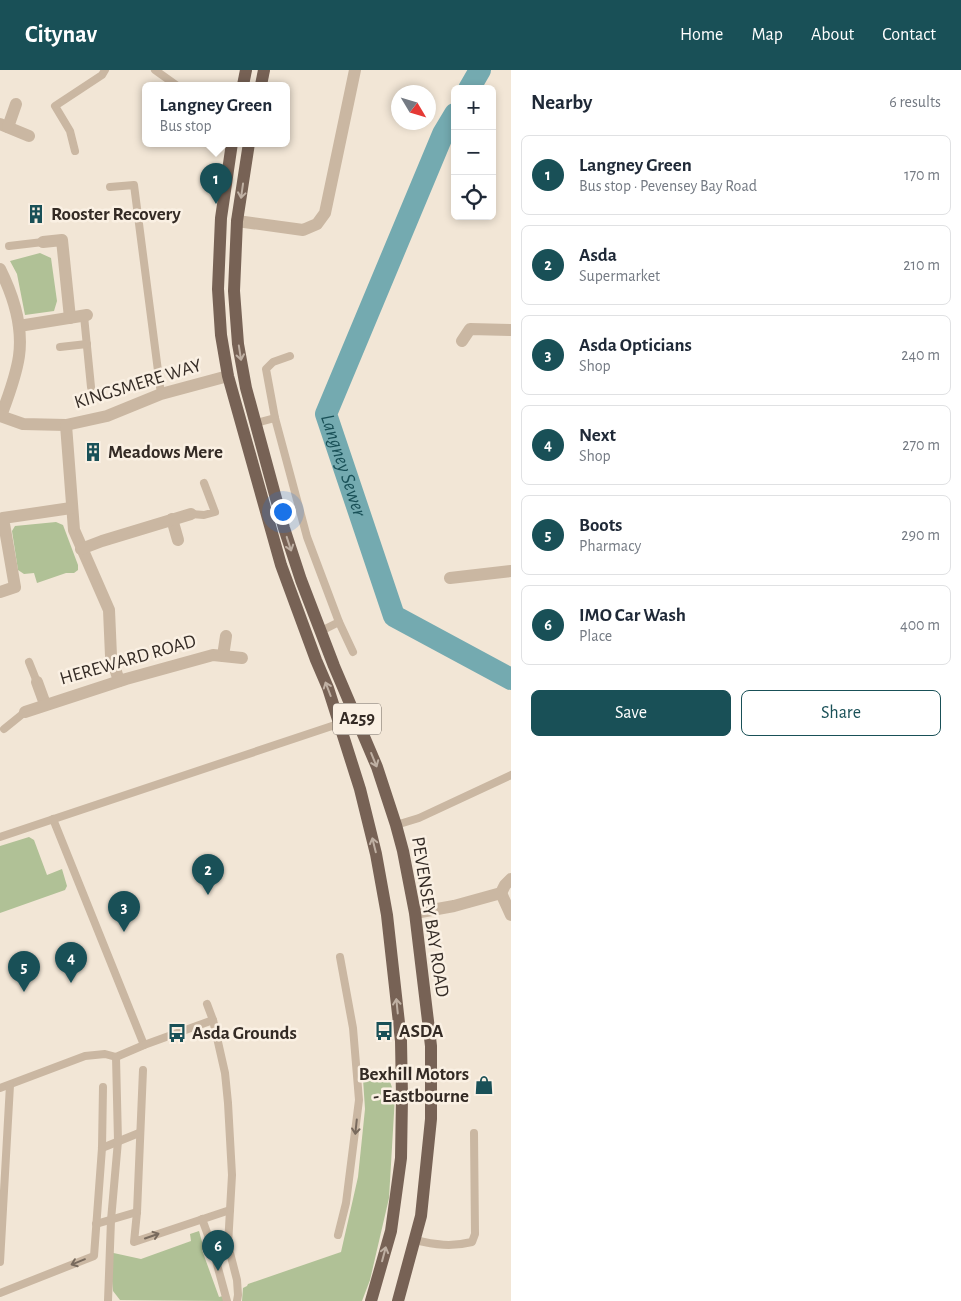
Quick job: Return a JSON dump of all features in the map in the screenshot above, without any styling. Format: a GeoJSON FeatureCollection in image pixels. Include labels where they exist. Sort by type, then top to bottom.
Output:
{"type":"FeatureCollection","features":[{"type":"Feature","properties":{"kind":"main road","name":"A259"},"geometry":{"type":"LineString","coordinates":[[231,147],[220,218],[218,289],[221,335],[228,376],[281,565],[340,723],[360,789],[376,854],[387,915],[401,1041],[401,1158],[390,1231],[371,1301]]}},
{"type":"Feature","properties":{"kind":"main road","name":"PEVENSEY BAY ROAD"},"geometry":{"type":"LineString","coordinates":[[248,147],[237,222],[234,291],[238,344],[246,388],[284,528],[301,580],[377,767],[396,825],[415,913],[431,1052],[431,1119],[421,1216],[398,1301]]}},
{"type":"Feature","properties":{"kind":"street"},"geometry":{"type":"LineString","coordinates":[[237,222],[303,230],[317,224],[325,213],[355,70]]}},
{"type":"Feature","properties":{"kind":"street"},"geometry":{"type":"LineString","coordinates":[[16,104],[4,125],[29,136]]}},
{"type":"Feature","properties":{"kind":"street"},"geometry":{"type":"LineString","coordinates":[[43,242],[62,240],[70,318]]}},
{"type":"Feature","properties":{"kind":"street"},"geometry":{"type":"LineString","coordinates":[[0,269],[12,298],[19,326],[19,355],[12,384],[0,416]]}},
{"type":"Feature","properties":{"kind":"street"},"geometry":{"type":"LineString","coordinates":[[19,326],[85,316]]}},
{"type":"Feature","properties":{"kind":"street"},"geometry":{"type":"LineString","coordinates":[[462,340],[470,329],[511,330]]}},
{"type":"Feature","properties":{"kind":"street","name":"KINGSMERE WAY"},"geometry":{"type":"LineString","coordinates":[[0,416],[23,424],[66,426],[107,416],[161,394],[228,376]]}},
{"type":"Feature","properties":{"kind":"street"},"geometry":{"type":"LineString","coordinates":[[66,426],[74,530],[108,610],[111,656],[119,682]]}},
{"type":"Feature","properties":{"kind":"street"},"geometry":{"type":"LineString","coordinates":[[0,592],[15,587],[2,515],[71,508]]}},
{"type":"Feature","properties":{"kind":"street"},"geometry":{"type":"LineString","coordinates":[[81,549],[192,514]]}},
{"type":"Feature","properties":{"kind":"street"},"geometry":{"type":"LineString","coordinates":[[172,519],[178,540]]}},
{"type":"Feature","properties":{"kind":"street"},"geometry":{"type":"LineString","coordinates":[[450,578],[511,570]]}},
{"type":"Feature","properties":{"kind":"street","name":"HEREWARD ROAD"},"geometry":{"type":"LineString","coordinates":[[223,656],[226,636]]}},
{"type":"Feature","properties":{"kind":"street","name":"HEREWARD ROAD"},"geometry":{"type":"LineString","coordinates":[[25,712],[45,704],[213,655],[242,658]]}},
{"type":"Feature","properties":{"kind":"street","name":"HEREWARD ROAD"},"geometry":{"type":"LineString","coordinates":[[37,682],[45,704]]}},
{"type":"Feature","properties":{"kind":"street"},"geometry":{"type":"LineString","coordinates":[[415,913],[454,906],[501,893],[505,885],[511,880]]}},
{"type":"Feature","properties":{"kind":"street"},"geometry":{"type":"LineString","coordinates":[[501,893],[511,915]]}},
{"type":"Feature","properties":{"kind":"lane"},"geometry":{"type":"LineString","coordinates":[[74,151],[70,132],[55,106],[102,75],[105,70]]}},
{"type":"Feature","properties":{"kind":"lane"},"geometry":{"type":"LineString","coordinates":[[155,70],[172,82]]}},
{"type":"Feature","properties":{"kind":"lane"},"geometry":{"type":"LineString","coordinates":[[110,187],[134,185],[161,394]]}},
{"type":"Feature","properties":{"kind":"lane"},"geometry":{"type":"LineString","coordinates":[[9,246],[43,242]]}},
{"type":"Feature","properties":{"kind":"lane"},"geometry":{"type":"LineString","coordinates":[[85,316],[91,387]]}},
{"type":"Feature","properties":{"kind":"lane"},"geometry":{"type":"LineString","coordinates":[[60,347],[86,344]]}},
{"type":"Feature","properties":{"kind":"lane"},"geometry":{"type":"LineString","coordinates":[[290,356],[273,362],[266,369],[275,418],[306,537],[339,622],[353,652]]}},
{"type":"Feature","properties":{"kind":"lane"},"geometry":{"type":"LineString","coordinates":[[256,423],[275,418]]}},
{"type":"Feature","properties":{"kind":"lane"},"geometry":{"type":"LineString","coordinates":[[192,514],[204,515],[214,512],[204,484]]}},
{"type":"Feature","properties":{"kind":"lane"},"geometry":{"type":"LineString","coordinates":[[321,631],[339,622]]}},
{"type":"Feature","properties":{"kind":"lane"},"geometry":{"type":"LineString","coordinates":[[29,662],[37,682]]}},
{"type":"Feature","properties":{"kind":"lane"},"geometry":{"type":"LineString","coordinates":[[4,729],[25,712]]}},
{"type":"Feature","properties":{"kind":"lane"},"geometry":{"type":"LineString","coordinates":[[0,837],[340,723]]}},
{"type":"Feature","properties":{"kind":"lane"},"geometry":{"type":"LineString","coordinates":[[396,825],[419,818],[511,775]]}},
{"type":"Feature","properties":{"kind":"lane"},"geometry":{"type":"LineString","coordinates":[[53,819],[144,1045]]}},
{"type":"Feature","properties":{"kind":"lane"},"geometry":{"type":"LineString","coordinates":[[338,1235],[346,1203],[359,1100],[353,1028],[340,957]]}},
{"type":"Feature","properties":{"kind":"lane"},"geometry":{"type":"LineString","coordinates":[[207,1004],[213,1020],[225,1073],[232,1175],[228,1244],[235,1271],[237,1301]]}},
{"type":"Feature","properties":{"kind":"lane"},"geometry":{"type":"LineString","coordinates":[[0,1088],[85,1056],[105,1054],[116,1057],[213,1020]]}},
{"type":"Feature","properties":{"kind":"lane"},"geometry":{"type":"LineString","coordinates":[[108,1301],[111,1220],[118,1140],[116,1057]]}},
{"type":"Feature","properties":{"kind":"lane"},"geometry":{"type":"LineString","coordinates":[[143,1070],[134,1242],[230,1210]]}},
{"type":"Feature","properties":{"kind":"lane"},"geometry":{"type":"LineString","coordinates":[[0,1262],[10,1085]]}},
{"type":"Feature","properties":{"kind":"lane"},"geometry":{"type":"LineString","coordinates":[[0,1293],[94,1256],[102,1148],[103,1087]]}},
{"type":"Feature","properties":{"kind":"lane"},"geometry":{"type":"LineString","coordinates":[[102,1148],[139,1133]]}},
{"type":"Feature","properties":{"kind":"lane"},"geometry":{"type":"LineString","coordinates":[[415,1240],[436,1246],[461,1245],[472,1242],[475,1234],[474,1133]]}},
{"type":"Feature","properties":{"kind":"lane"},"geometry":{"type":"LineString","coordinates":[[96,1224],[137,1212]]}},
{"type":"Feature","properties":{"kind":"lane"},"geometry":{"type":"LineString","coordinates":[[202,1219],[212,1246],[227,1301]]}},
{"type":"Feature","properties":{"kind":"green space"},"geometry":{"type":"Polygon","coordinates":[[[40,253],[51,258],[57,301],[54,311],[25,315],[17,274],[10,261],[40,253]]]}},
{"type":"Feature","properties":{"kind":"green space"},"geometry":{"type":"Polygon","coordinates":[[[56,522],[63,525],[78,565],[78,570],[74,573],[66,573],[37,583],[34,573],[24,574],[18,570],[12,531],[15,526],[56,522]]]}},
{"type":"Feature","properties":{"kind":"green space"},"geometry":{"type":"Polygon","coordinates":[[[29,837],[34,840],[47,875],[62,869],[67,886],[65,890],[0,913],[0,846],[29,837]]]}},
{"type":"Feature","properties":{"kind":"green space"},"geometry":{"type":"Polygon","coordinates":[[[388,1076],[395,1096],[389,1198],[370,1280],[362,1301],[242,1301],[243,1288],[248,1284],[341,1252],[358,1177],[365,1109],[363,1079],[375,1080],[375,1077],[388,1076]]]}},
{"type":"Feature","properties":{"kind":"green space"},"geometry":{"type":"Polygon","coordinates":[[[199,1231],[204,1249],[202,1250],[219,1297],[223,1296],[223,1301],[120,1300],[113,1291],[109,1252],[141,1259],[191,1241],[190,1234],[199,1231]]]}},
{"type":"Feature","properties":{"kind":"waterway","name":"Langney Sewer"},"geometry":{"type":"LineString","coordinates":[[471,85],[480,70]]}},
{"type":"Feature","properties":{"kind":"waterway","name":"Langney Sewer"},"geometry":{"type":"LineString","coordinates":[[451,121],[443,134],[326,414],[394,616],[511,679]]}},
{"type":"Feature","properties":{"kind":"place","name":"Langney Green"},"geometry":{"type":"Point","coordinates":[216,204]}},
{"type":"Feature","properties":{"kind":"place","name":"Rooster Recovery"},"geometry":{"type":"Point","coordinates":[36,214]}},
{"type":"Feature","properties":{"kind":"place","name":"Meadows Mere"},"geometry":{"type":"Point","coordinates":[93,452]}},
{"type":"Feature","properties":{"kind":"place","name":"Asda"},"geometry":{"type":"Point","coordinates":[208,895]}},
{"type":"Feature","properties":{"kind":"place","name":"Asda Opticians"},"geometry":{"type":"Point","coordinates":[124,932]}},
{"type":"Feature","properties":{"kind":"place","name":"Next"},"geometry":{"type":"Point","coordinates":[71,983]}},
{"type":"Feature","properties":{"kind":"place","name":"Boots"},"geometry":{"type":"Point","coordinates":[24,992]}},
{"type":"Feature","properties":{"kind":"place","name":"ASDA"},"geometry":{"type":"Point","coordinates":[384,1031]}},
{"type":"Feature","properties":{"kind":"place","name":"Asda Grounds"},"geometry":{"type":"Point","coordinates":[177,1033]}},
{"type":"Feature","properties":{"kind":"place","name":"Bexhill Motors - Eastbourne"},"geometry":{"type":"Point","coordinates":[484,1085]}},
{"type":"Feature","properties":{"kind":"place","name":"IMO Car Wash"},"geometry":{"type":"Point","coordinates":[218,1271]}}]}
